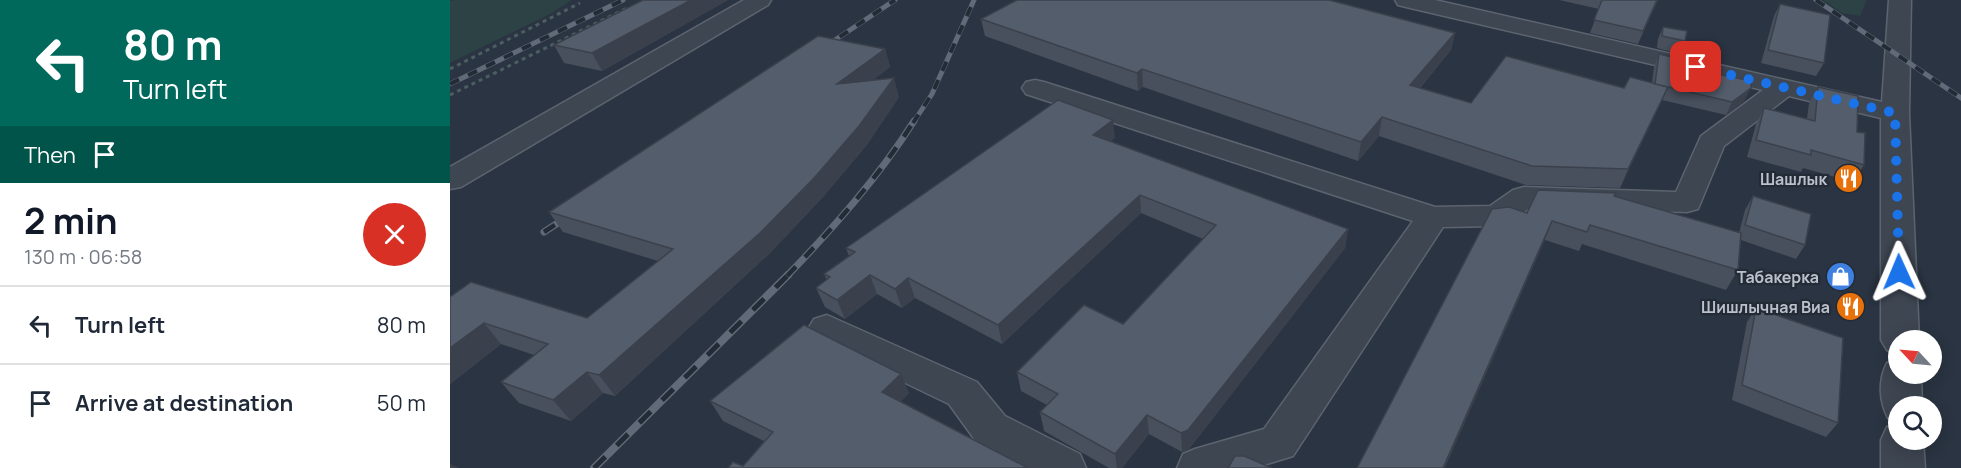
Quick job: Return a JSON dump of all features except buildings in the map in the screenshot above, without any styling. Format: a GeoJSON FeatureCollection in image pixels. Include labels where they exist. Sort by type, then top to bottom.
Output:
{"type":"FeatureCollection","features":[{"type":"Feature","properties":{"kind":"street"},"geometry":{"type":"LineString","coordinates":[[450,180],[759,0]]}},
{"type":"Feature","properties":{"kind":"street"},"geometry":{"type":"LineString","coordinates":[[1406,0],[1895,113]]}},
{"type":"Feature","properties":{"kind":"street"},"geometry":{"type":"LineString","coordinates":[[1900,0],[1895,113],[1900,330]]}},
{"type":"Feature","properties":{"kind":"street"},"geometry":{"type":"LineString","coordinates":[[1035,88],[1433,217],[1497,216],[1524,197],[1687,202],[1711,142],[1785,87]]}},
{"type":"Feature","properties":{"kind":"street"},"geometry":{"type":"LineString","coordinates":[[1199,468],[1210,462],[1278,443],[1433,217]]}},
{"type":"Feature","properties":{"kind":"street"},"geometry":{"type":"LineString","coordinates":[[827,329],[963,393],[990,428],[1064,468]]}},
{"type":"Feature","properties":{"kind":"street"},"geometry":{"type":"LineString","coordinates":[[1902,450],[1903,468]]}},
{"type":"Feature","properties":{"kind":"path"},"geometry":{"type":"LineString","coordinates":[[450,69],[580,3]]}},
{"type":"Feature","properties":{"kind":"path"},"geometry":{"type":"LineString","coordinates":[[450,95],[633,5]]}},
{"type":"Feature","properties":{"kind":"green space"},"geometry":{"type":"Polygon","coordinates":[[[572,0],[550,14],[450,63],[450,1],[572,0]]]}},
{"type":"Feature","properties":{"kind":"green space"},"geometry":{"type":"Polygon","coordinates":[[[1823,0],[1867,0],[1860,16],[1842,13],[1823,0]]]}},
{"type":"Feature","properties":{"kind":"railway"},"geometry":{"type":"LineString","coordinates":[[450,84],[623,0]]}},
{"type":"Feature","properties":{"kind":"railway"},"geometry":{"type":"LineString","coordinates":[[823,48],[895,0]]}},
{"type":"Feature","properties":{"kind":"railway"},"geometry":{"type":"LineString","coordinates":[[913,123],[932,94],[974,0]]}},
{"type":"Feature","properties":{"kind":"railway"},"geometry":{"type":"LineString","coordinates":[[1816,0],[1961,98]]}},
{"type":"Feature","properties":{"kind":"railway"},"geometry":{"type":"LineString","coordinates":[[787,276],[854,202],[914,121]]}},
{"type":"Feature","properties":{"kind":"railway"},"geometry":{"type":"LineString","coordinates":[[544,232],[570,215]]}},
{"type":"Feature","properties":{"kind":"railway"},"geometry":{"type":"LineString","coordinates":[[594,468],[787,276]]}},
{"type":"Feature","properties":{"kind":"place","name":"Шашлык"},"geometry":{"type":"Point","coordinates":[1848,179]}},
{"type":"Feature","properties":{"kind":"place","name":"Табакерка"},"geometry":{"type":"Point","coordinates":[1840,277]}},
{"type":"Feature","properties":{"kind":"place","name":"Шишлычная Виа"},"geometry":{"type":"Point","coordinates":[1851,307]}},
{"type":"Feature","properties":{"kind":"route"},"geometry":{"type":"LineString","coordinates":[[1696,67],[1895,113],[1899,272]]}}]}
